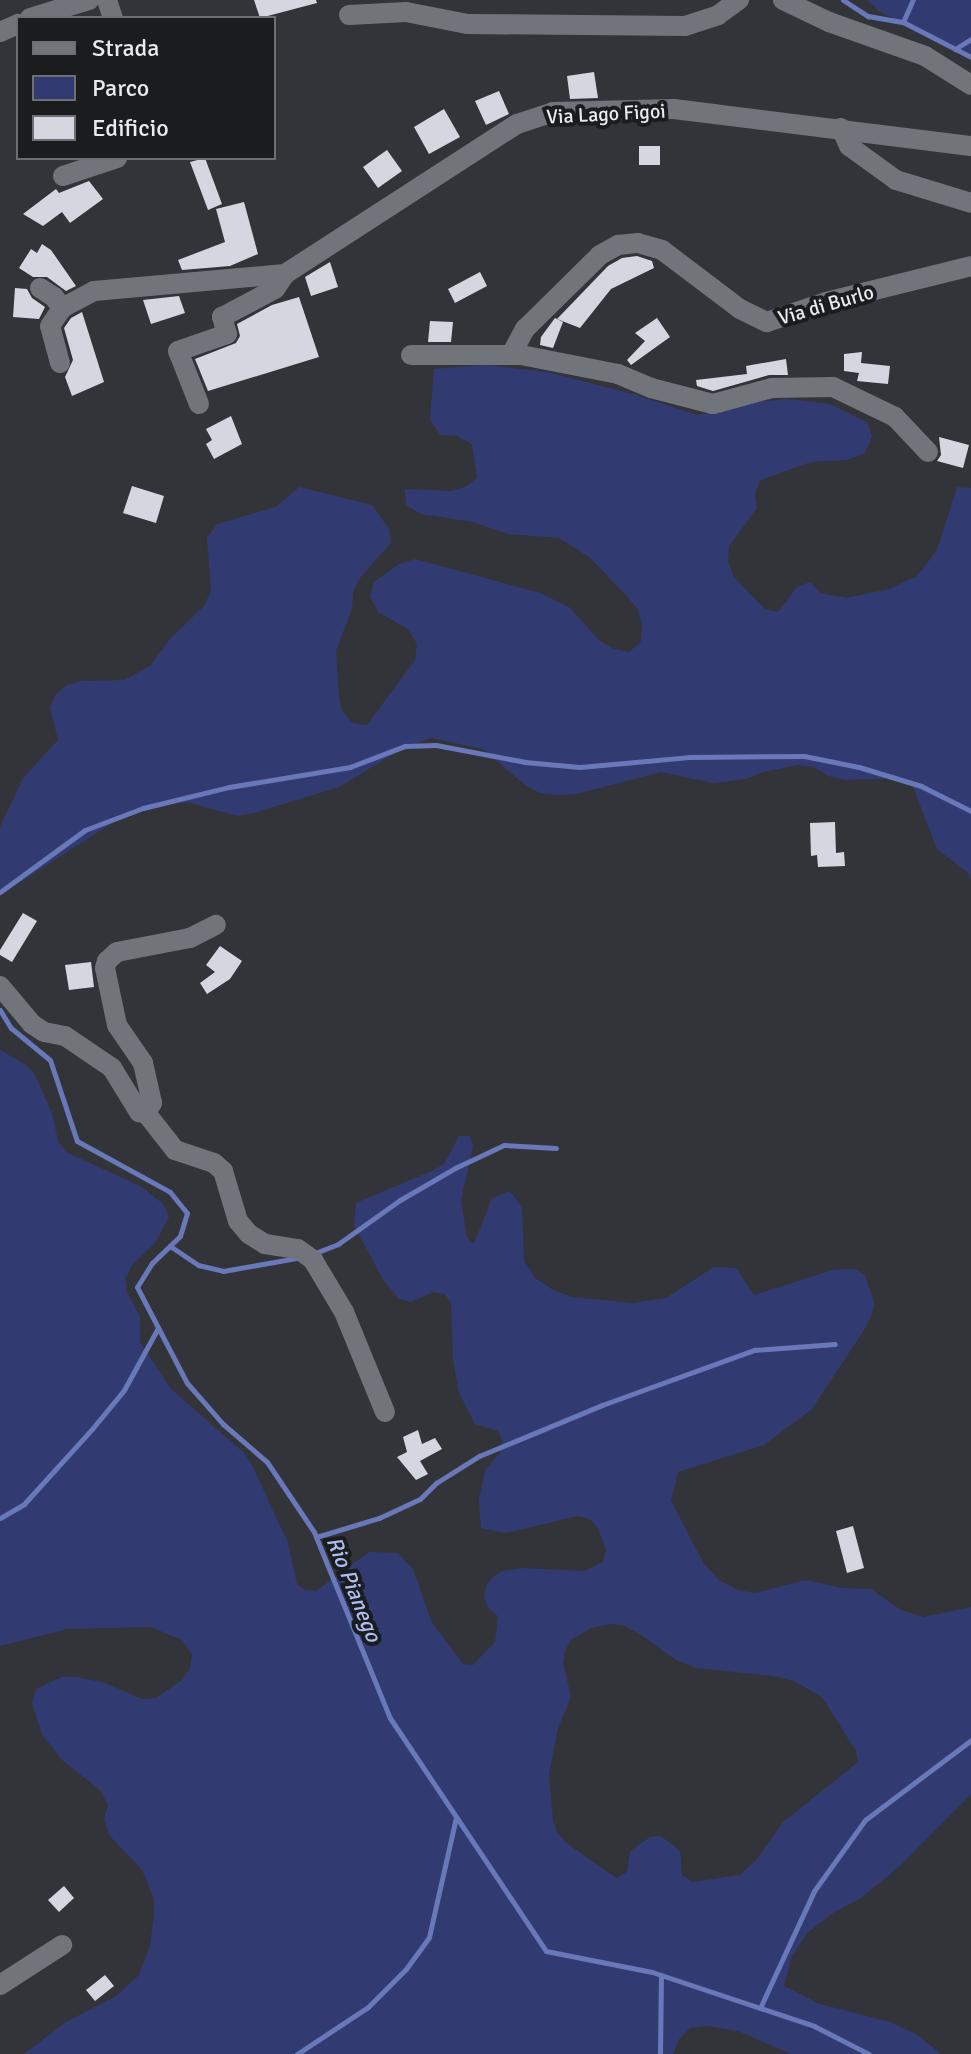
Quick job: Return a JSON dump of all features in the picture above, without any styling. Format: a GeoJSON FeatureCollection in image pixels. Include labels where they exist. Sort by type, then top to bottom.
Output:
{"type":"FeatureCollection","features":[{"type":"Feature","properties":{"kind":"street"},"geometry":{"type":"LineString","coordinates":[[37,16],[89,0]]}},
{"type":"Feature","properties":{"kind":"street"},"geometry":{"type":"LineString","coordinates":[[349,15],[406,12],[467,24],[685,26],[718,15],[739,0]]}},
{"type":"Feature","properties":{"kind":"street"},"geometry":{"type":"LineString","coordinates":[[783,0],[818,18],[925,56],[971,85]]}},
{"type":"Feature","properties":{"kind":"street","name":"Via Lago Figoi"},"geometry":{"type":"LineString","coordinates":[[199,404],[178,351],[227,334],[222,317],[275,289],[285,274],[517,124],[553,112],[674,109],[971,146]]}},
{"type":"Feature","properties":{"kind":"street"},"geometry":{"type":"LineString","coordinates":[[841,128],[849,146],[896,180],[971,203]]}},
{"type":"Feature","properties":{"kind":"street"},"geometry":{"type":"LineString","coordinates":[[63,176],[111,160]]}},
{"type":"Feature","properties":{"kind":"street","name":"Via di Burlo"},"geometry":{"type":"LineString","coordinates":[[511,355],[525,329],[600,255],[618,245],[638,243],[662,250],[740,309],[767,322],[826,302],[971,266]]}},
{"type":"Feature","properties":{"kind":"street","name":"Via Lago Figoi"},"geometry":{"type":"LineString","coordinates":[[62,308],[104,287],[285,274]]}},
{"type":"Feature","properties":{"kind":"street"},"geometry":{"type":"LineString","coordinates":[[40,288],[54,297],[62,308],[48,329],[60,363]]}},
{"type":"Feature","properties":{"kind":"street"},"geometry":{"type":"LineString","coordinates":[[411,355],[511,355],[618,374],[651,388],[713,404],[772,388],[833,387],[895,417],[928,452]]}},
{"type":"Feature","properties":{"kind":"street"},"geometry":{"type":"LineString","coordinates":[[146,1113],[152,1103],[143,1063],[117,1025],[105,968],[107,961],[117,952],[190,938],[216,925]]}},
{"type":"Feature","properties":{"kind":"street"},"geometry":{"type":"LineString","coordinates":[[0,986],[32,1024],[44,1032],[65,1036],[112,1068],[139,1112],[146,1113],[175,1150],[214,1163],[223,1171],[238,1221],[249,1234],[265,1244],[298,1249],[313,1260],[344,1312],[385,1412]]}},
{"type":"Feature","properties":{"kind":"street"},"geometry":{"type":"LineString","coordinates":[[0,1985],[62,1945]]}},
{"type":"Feature","properties":{"kind":"green space"},"geometry":{"type":"Polygon","coordinates":[[[867,0],[971,0],[971,59],[961,49],[880,12],[867,0]]]}},
{"type":"Feature","properties":{"kind":"green space"},"geometry":{"type":"Polygon","coordinates":[[[485,365],[547,372],[633,394],[697,415],[756,402],[787,399],[830,404],[868,423],[872,437],[865,453],[847,460],[811,462],[760,480],[755,494],[757,508],[729,546],[728,562],[734,577],[765,609],[778,612],[797,587],[810,582],[820,593],[847,598],[889,589],[917,576],[937,550],[957,487],[971,488],[971,879],[967,872],[937,849],[913,787],[897,778],[845,780],[828,776],[814,767],[798,765],[746,779],[713,783],[661,772],[576,794],[559,795],[540,793],[525,785],[483,749],[431,738],[400,750],[339,787],[254,813],[237,816],[187,802],[134,809],[0,895],[0,827],[23,778],[58,740],[50,708],[56,694],[67,685],[82,681],[124,680],[150,666],[169,640],[204,606],[211,591],[207,538],[217,524],[276,507],[299,487],[372,505],[389,529],[391,543],[359,579],[336,651],[342,710],[352,723],[367,725],[415,660],[417,644],[408,629],[378,612],[370,596],[374,582],[399,564],[415,559],[540,593],[569,607],[600,641],[614,649],[629,652],[641,642],[642,625],[638,610],[627,596],[589,557],[559,538],[508,534],[473,522],[421,514],[406,505],[405,489],[451,491],[465,487],[477,478],[472,444],[457,436],[440,435],[430,420],[434,369],[485,365]]]}},
{"type":"Feature","properties":{"kind":"green space"},"geometry":{"type":"Polygon","coordinates":[[[0,1050],[26,1065],[35,1075],[52,1113],[58,1141],[66,1152],[142,1187],[163,1204],[169,1217],[155,1243],[133,1264],[125,1278],[127,1292],[140,1317],[140,1342],[170,1388],[244,1453],[252,1465],[288,1543],[297,1584],[305,1590],[316,1591],[369,1552],[398,1553],[413,1569],[431,1621],[463,1664],[473,1665],[495,1642],[498,1616],[488,1608],[484,1597],[486,1586],[493,1577],[502,1571],[524,1568],[584,1571],[603,1562],[606,1550],[598,1528],[590,1519],[578,1516],[506,1533],[481,1528],[479,1500],[485,1470],[500,1453],[503,1442],[498,1431],[475,1424],[459,1393],[453,1360],[451,1304],[445,1294],[433,1292],[411,1302],[399,1299],[384,1281],[354,1226],[356,1203],[434,1170],[444,1164],[459,1136],[470,1136],[473,1146],[461,1200],[467,1238],[474,1244],[492,1198],[510,1191],[522,1208],[524,1261],[535,1278],[553,1290],[572,1297],[632,1303],[666,1298],[714,1267],[736,1268],[754,1295],[833,1270],[854,1269],[864,1274],[875,1304],[868,1324],[812,1409],[764,1445],[678,1472],[671,1501],[704,1564],[719,1580],[738,1590],[755,1593],[805,1580],[842,1588],[871,1589],[901,1610],[924,1617],[971,1607],[971,1794],[900,1866],[861,1898],[833,1913],[807,1933],[791,1958],[784,1986],[820,2004],[890,2022],[916,2034],[941,2054],[791,2054],[738,2031],[706,2026],[690,2028],[679,2039],[673,2054],[24,2054],[66,2022],[116,1996],[139,1975],[150,1946],[154,1915],[154,1899],[142,1870],[109,1835],[104,1819],[108,1805],[100,1790],[62,1760],[42,1734],[32,1703],[36,1689],[62,1677],[77,1677],[105,1683],[142,1699],[156,1698],[181,1681],[190,1669],[192,1654],[182,1640],[151,1627],[67,1629],[0,1646],[0,1050]],[[623,1625],[591,1628],[571,1640],[565,1651],[563,1662],[571,1697],[558,1728],[549,1774],[553,1821],[557,1832],[565,1842],[616,1878],[627,1872],[630,1851],[650,1837],[661,1836],[680,1851],[682,1875],[692,1882],[740,1875],[757,1859],[783,1822],[858,1762],[856,1751],[822,1697],[794,1681],[696,1668],[676,1660],[623,1625]]]}},
{"type":"Feature","properties":{"kind":"building"},"geometry":{"type":"Polygon","coordinates":[[[254,0],[316,0],[317,3],[268,16],[259,16],[254,0]]]}},
{"type":"Feature","properties":{"kind":"building"},"geometry":{"type":"Polygon","coordinates":[[[594,72],[598,98],[570,99],[567,76],[594,72]]]}},
{"type":"Feature","properties":{"kind":"building"},"geometry":{"type":"Polygon","coordinates":[[[499,91],[509,114],[486,125],[475,101],[499,91]]]}},
{"type":"Feature","properties":{"kind":"building"},"geometry":{"type":"Polygon","coordinates":[[[444,109],[460,137],[429,154],[414,127],[444,109]]]}},
{"type":"Feature","properties":{"kind":"building"},"geometry":{"type":"Polygon","coordinates":[[[639,146],[660,146],[660,165],[639,165],[639,146]]]}},
{"type":"Feature","properties":{"kind":"building"},"geometry":{"type":"Polygon","coordinates":[[[387,150],[402,171],[378,188],[363,167],[387,150]]]}},
{"type":"Feature","properties":{"kind":"building"},"geometry":{"type":"Polygon","coordinates":[[[206,160],[222,204],[208,210],[190,162],[206,160]]]}},
{"type":"Feature","properties":{"kind":"building"},"geometry":{"type":"Polygon","coordinates":[[[89,181],[103,199],[70,223],[62,212],[43,226],[23,214],[56,189],[59,193],[89,181]]]}},
{"type":"Feature","properties":{"kind":"building"},"geometry":{"type":"Polygon","coordinates":[[[244,202],[258,254],[230,266],[182,270],[178,260],[225,242],[216,209],[244,202]]]}},
{"type":"Feature","properties":{"kind":"building"},"geometry":{"type":"Polygon","coordinates":[[[42,244],[51,250],[76,286],[66,291],[47,277],[33,277],[19,268],[31,249],[37,253],[42,244]]]}},
{"type":"Feature","properties":{"kind":"building"},"geometry":{"type":"Polygon","coordinates":[[[637,256],[652,261],[654,268],[611,289],[580,328],[557,319],[608,266],[622,258],[637,256]]]}},
{"type":"Feature","properties":{"kind":"building"},"geometry":{"type":"Polygon","coordinates":[[[330,262],[338,287],[311,296],[305,277],[330,262]]]}},
{"type":"Feature","properties":{"kind":"building"},"geometry":{"type":"Polygon","coordinates":[[[480,272],[487,286],[455,303],[448,289],[480,272]]]}},
{"type":"Feature","properties":{"kind":"building"},"geometry":{"type":"Polygon","coordinates":[[[15,288],[27,289],[32,298],[45,307],[39,319],[13,317],[15,288]]]}},
{"type":"Feature","properties":{"kind":"building"},"geometry":{"type":"Polygon","coordinates":[[[179,296],[185,313],[151,324],[143,300],[179,296]]]}},
{"type":"Feature","properties":{"kind":"building"},"geometry":{"type":"Polygon","coordinates":[[[299,297],[319,357],[208,391],[195,359],[236,343],[240,336],[237,324],[272,305],[299,297]]]}},
{"type":"Feature","properties":{"kind":"building"},"geometry":{"type":"Polygon","coordinates":[[[82,312],[104,382],[72,396],[65,377],[73,360],[64,328],[71,318],[82,312]]]}},
{"type":"Feature","properties":{"kind":"building"},"geometry":{"type":"Polygon","coordinates":[[[555,318],[563,322],[553,348],[540,345],[541,337],[555,318]]]}},
{"type":"Feature","properties":{"kind":"building"},"geometry":{"type":"Polygon","coordinates":[[[657,318],[670,337],[631,365],[627,360],[645,341],[635,333],[657,318]]]}},
{"type":"Feature","properties":{"kind":"building"},"geometry":{"type":"Polygon","coordinates":[[[430,321],[453,322],[451,342],[428,342],[430,321]]]}},
{"type":"Feature","properties":{"kind":"building"},"geometry":{"type":"Polygon","coordinates":[[[862,352],[861,363],[890,366],[888,384],[857,381],[859,373],[844,371],[844,354],[862,352]]]}},
{"type":"Feature","properties":{"kind":"building"},"geometry":{"type":"Polygon","coordinates":[[[786,359],[788,375],[769,375],[713,391],[697,386],[696,380],[747,374],[746,366],[786,359]]]}},
{"type":"Feature","properties":{"kind":"building"},"geometry":{"type":"Polygon","coordinates":[[[231,416],[242,444],[214,459],[206,444],[212,440],[206,429],[231,416]]]}},
{"type":"Feature","properties":{"kind":"building"},"geometry":{"type":"Polygon","coordinates":[[[939,437],[969,445],[963,468],[937,461],[941,455],[939,437]]]}},
{"type":"Feature","properties":{"kind":"building"},"geometry":{"type":"Polygon","coordinates":[[[132,486],[164,496],[156,523],[123,513],[132,486]]]}},
{"type":"Feature","properties":{"kind":"building"},"geometry":{"type":"Polygon","coordinates":[[[835,822],[836,853],[844,852],[845,866],[818,867],[817,855],[811,856],[810,823],[835,822]]]}},
{"type":"Feature","properties":{"kind":"building"},"geometry":{"type":"Polygon","coordinates":[[[23,913],[37,921],[12,962],[0,955],[0,950],[23,913]]]}},
{"type":"Feature","properties":{"kind":"building"},"geometry":{"type":"Polygon","coordinates":[[[220,946],[242,961],[230,979],[207,994],[200,983],[215,972],[206,965],[220,946]]]}},
{"type":"Feature","properties":{"kind":"building"},"geometry":{"type":"Polygon","coordinates":[[[91,962],[94,987],[69,990],[65,965],[91,962]]]}},
{"type":"Feature","properties":{"kind":"building"},"geometry":{"type":"Polygon","coordinates":[[[418,1430],[422,1444],[435,1438],[442,1449],[420,1461],[428,1474],[416,1480],[397,1457],[407,1452],[403,1437],[418,1430]]]}},
{"type":"Feature","properties":{"kind":"building"},"geometry":{"type":"Polygon","coordinates":[[[853,1526],[864,1568],[847,1573],[836,1531],[853,1526]]]}},
{"type":"Feature","properties":{"kind":"building"},"geometry":{"type":"Polygon","coordinates":[[[64,1886],[74,1898],[59,1912],[48,1900],[64,1886]]]}},
{"type":"Feature","properties":{"kind":"building"},"geometry":{"type":"Polygon","coordinates":[[[105,1975],[114,1986],[95,2001],[86,1990],[105,1975]]]}},
{"type":"Feature","properties":{"kind":"waterway"},"geometry":{"type":"LineString","coordinates":[[843,0],[868,16],[903,22],[971,57]]}},
{"type":"Feature","properties":{"kind":"waterway"},"geometry":{"type":"LineString","coordinates":[[903,22],[913,0]]}},
{"type":"Feature","properties":{"kind":"waterway"},"geometry":{"type":"LineString","coordinates":[[955,49],[971,39]]}},
{"type":"Feature","properties":{"kind":"waterway"},"geometry":{"type":"LineString","coordinates":[[0,892],[85,830],[143,808],[229,787],[350,767],[405,746],[436,745],[525,762],[580,767],[689,757],[804,756],[859,767],[921,786],[971,811]]}},
{"type":"Feature","properties":{"kind":"waterway","name":"Rio Pianego"},"geometry":{"type":"LineString","coordinates":[[0,1010],[11,1028],[50,1060],[77,1141],[170,1192],[187,1213],[180,1236],[152,1263],[137,1287],[187,1383],[223,1424],[267,1462],[314,1532],[390,1718],[546,1951],[652,1972],[814,2026],[869,2054]]}},
{"type":"Feature","properties":{"kind":"waterway"},"geometry":{"type":"LineString","coordinates":[[315,1253],[338,1244],[400,1200],[455,1168],[504,1145],[556,1148]]}},
{"type":"Feature","properties":{"kind":"waterway"},"geometry":{"type":"LineString","coordinates":[[170,1246],[198,1265],[223,1271],[302,1257]]}},
{"type":"Feature","properties":{"kind":"waterway"},"geometry":{"type":"LineString","coordinates":[[0,1518],[24,1504],[92,1429],[124,1390],[158,1328]]}},
{"type":"Feature","properties":{"kind":"waterway"},"geometry":{"type":"LineString","coordinates":[[316,1537],[379,1518],[420,1499],[436,1483],[479,1456],[602,1405],[754,1350],[835,1344]]}},
{"type":"Feature","properties":{"kind":"waterway"},"geometry":{"type":"LineString","coordinates":[[760,2008],[814,1891],[865,1820],[971,1740]]}},
{"type":"Feature","properties":{"kind":"waterway"},"geometry":{"type":"LineString","coordinates":[[297,2054],[368,2007],[406,1969],[429,1937],[456,1817]]}},
{"type":"Feature","properties":{"kind":"waterway"},"geometry":{"type":"LineString","coordinates":[[660,2054],[661,1975]]}}]}
